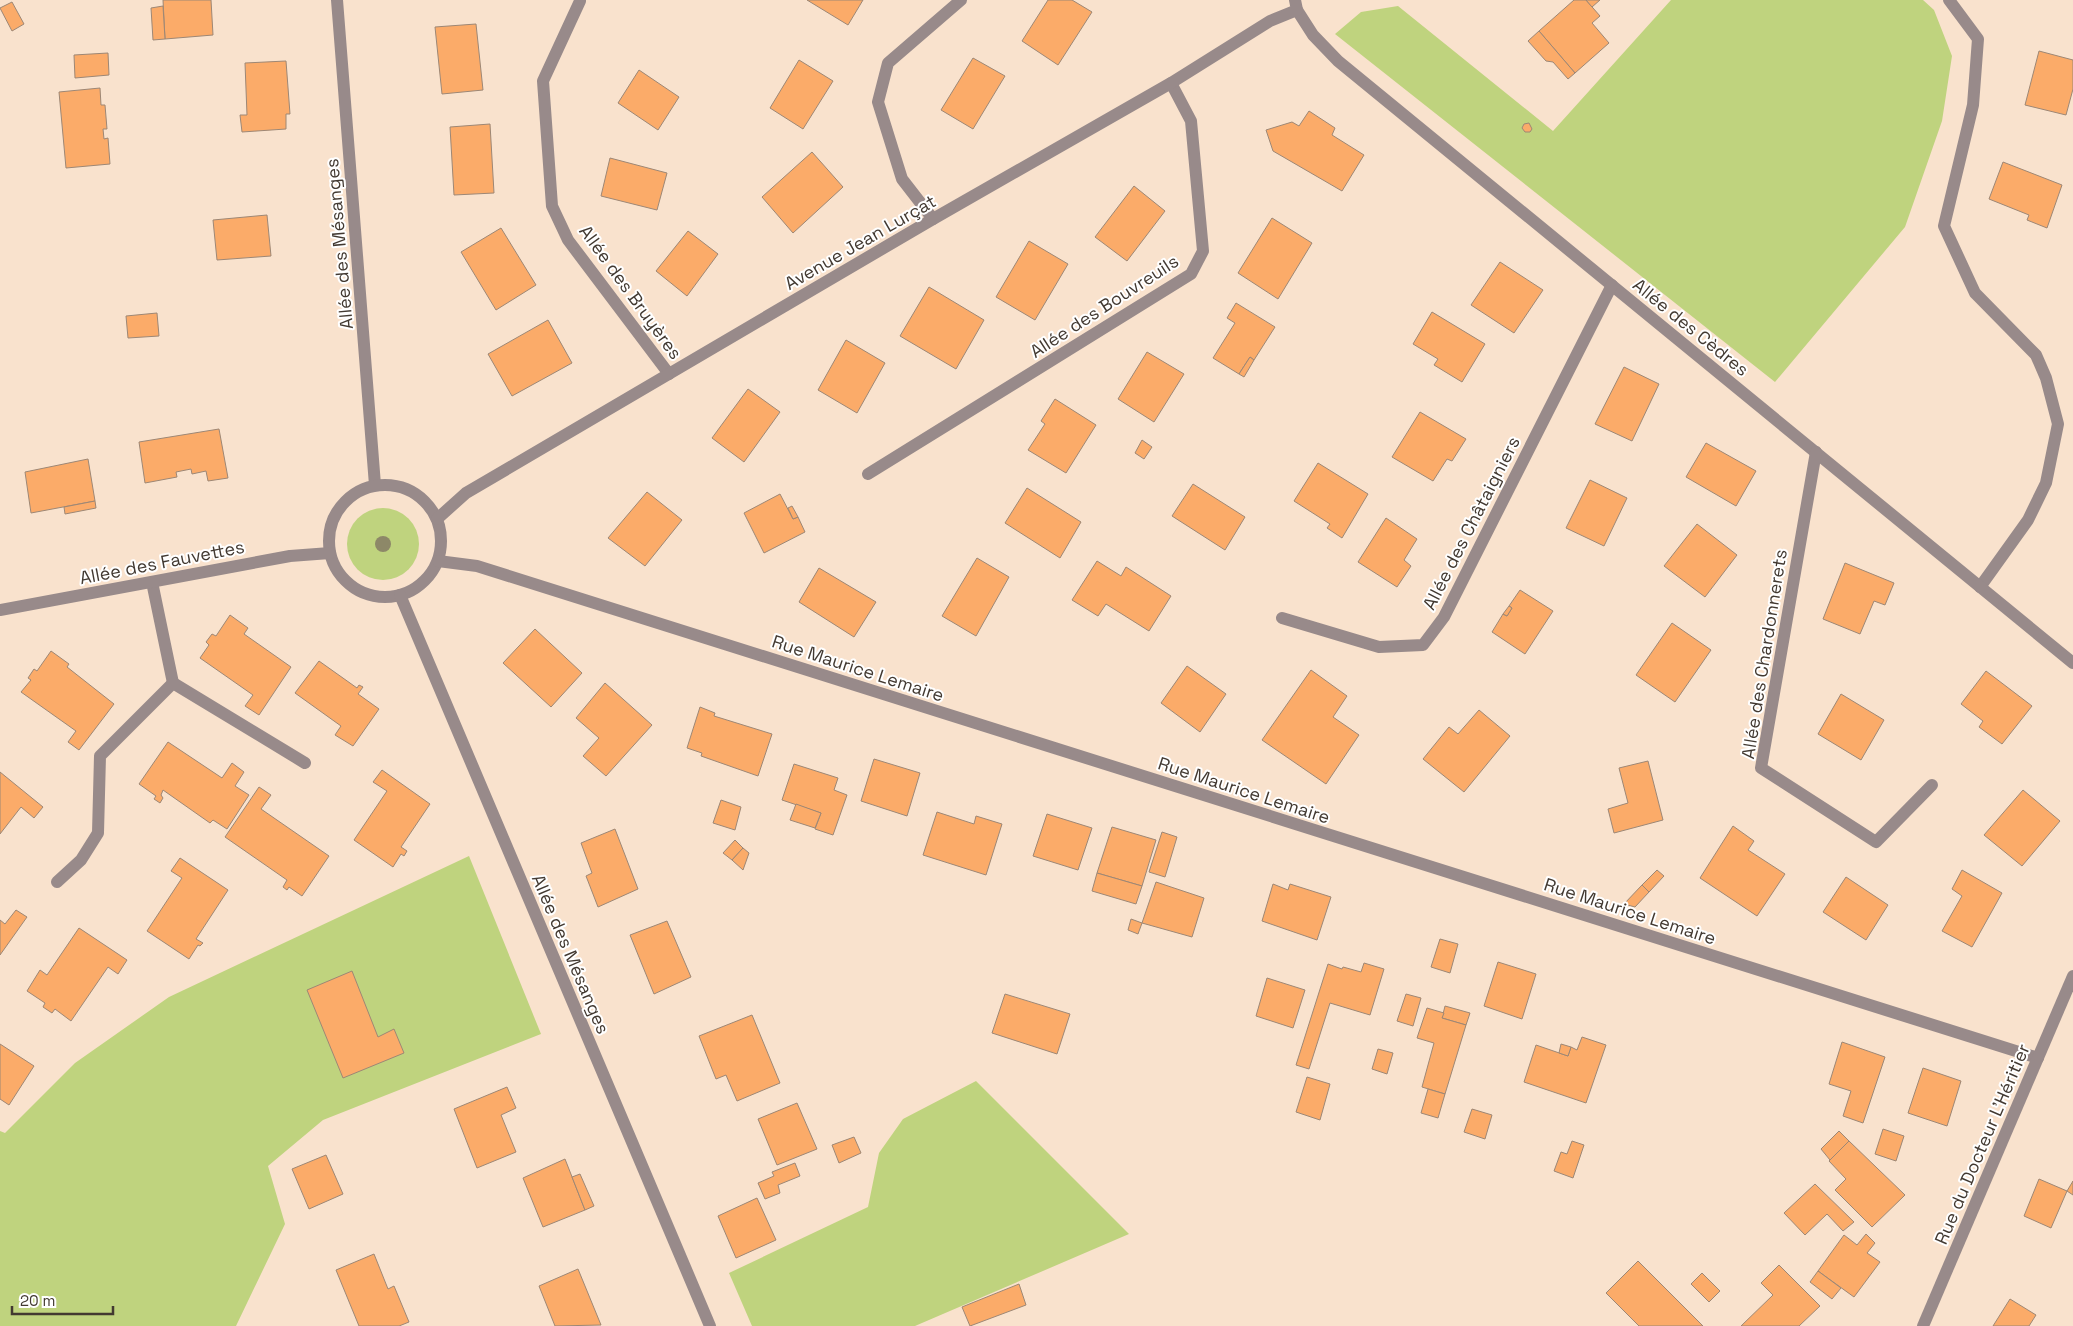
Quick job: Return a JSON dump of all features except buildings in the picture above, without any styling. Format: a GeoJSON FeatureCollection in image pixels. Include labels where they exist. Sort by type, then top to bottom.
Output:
{"type":"FeatureCollection","features":[{"type":"Feature","properties":{"kind":"street","name":"Allée des Mésanges"},"geometry":{"type":"LineString","coordinates":[[337,0],[375,485]]}},
{"type":"Feature","properties":{"kind":"street"},"geometry":{"type":"LineString","coordinates":[[933,220],[902,179],[878,102],[888,63],[961,0]]}},
{"type":"Feature","properties":{"kind":"street"},"geometry":{"type":"LineString","coordinates":[[1949,0],[1978,39],[1973,105],[1944,226],[1975,293],[2036,355],[2046,378],[2058,424],[2046,483],[2028,520],[1980,587]]}},
{"type":"Feature","properties":{"kind":"street","name":"Allée des Bruyères"},"geometry":{"type":"LineString","coordinates":[[580,1],[543,81],[552,206],[568,240],[670,374]]}},
{"type":"Feature","properties":{"kind":"street","name":"Avenue Jean Lurçat"},"geometry":{"type":"LineString","coordinates":[[437,519],[466,493],[1171,83],[1296,5]]}},
{"type":"Feature","properties":{"kind":"street","name":"Allée des Cèdres"},"geometry":{"type":"LineString","coordinates":[[1296,5],[1313,35],[1338,61],[2073,663]]}},
{"type":"Feature","properties":{"kind":"street","name":"Allée des Bouvreuils"},"geometry":{"type":"LineString","coordinates":[[868,474],[1191,274],[1203,251],[1191,120],[1171,83]]}},
{"type":"Feature","properties":{"kind":"street","name":"Allée des Châtaigniers"},"geometry":{"type":"LineString","coordinates":[[1282,618],[1379,647],[1423,645],[1444,616],[1612,285]]}},
{"type":"Feature","properties":{"kind":"street","name":"Allée des Chardonnerets"},"geometry":{"type":"LineString","coordinates":[[1816,452],[1761,768],[1876,842],[1932,785]]}},
{"type":"Feature","properties":{"kind":"street"},"geometry":{"type":"LineString","coordinates":[[375,485],[394,486],[412,491],[427,503],[437,519],[441,532],[438,561],[430,576],[416,588],[400,595],[382,597],[364,593],[349,584],[337,570],[330,553],[329,535],[334,518],[339,510],[358,491],[375,485]]}},
{"type":"Feature","properties":{"kind":"street","name":"Allée des Fauvettes"},"geometry":{"type":"LineString","coordinates":[[0,610],[290,556],[330,553]]}},
{"type":"Feature","properties":{"kind":"street","name":"Rue Maurice Lemaire"},"geometry":{"type":"LineString","coordinates":[[438,561],[476,566],[2038,1058]]}},
{"type":"Feature","properties":{"kind":"street"},"geometry":{"type":"LineString","coordinates":[[152,582],[173,683],[305,763]]}},
{"type":"Feature","properties":{"kind":"street","name":"Allée des Mésanges"},"geometry":{"type":"LineString","coordinates":[[400,595],[710,1326]]}},
{"type":"Feature","properties":{"kind":"street"},"geometry":{"type":"LineString","coordinates":[[57,882],[81,860],[98,833],[100,756],[173,683]]}},
{"type":"Feature","properties":{"kind":"street","name":"Rue du Docteur L'Héritier"},"geometry":{"type":"LineString","coordinates":[[1923,1326],[2073,976]]}},
{"type":"Feature","properties":{"kind":"green space"},"geometry":{"type":"Polygon","coordinates":[[[1671,0],[1923,0],[1934,10],[1952,56],[1942,121],[1905,227],[1775,382],[1335,34],[1361,12],[1398,6],[1553,131],[1671,0]]]}},
{"type":"Feature","properties":{"kind":"green space"},"geometry":{"type":"Polygon","coordinates":[[[390,508],[409,518],[417,530],[419,544],[417,558],[409,570],[397,578],[376,580],[357,570],[349,558],[347,537],[357,518],[369,510],[390,508]]]}},
{"type":"Feature","properties":{"kind":"green space"},"geometry":{"type":"Polygon","coordinates":[[[469,856],[541,1034],[323,1120],[268,1166],[285,1224],[236,1326],[0,1326],[0,1131],[5,1133],[75,1063],[169,997],[469,856]]]}},
{"type":"Feature","properties":{"kind":"green space"},"geometry":{"type":"Polygon","coordinates":[[[976,1081],[1129,1234],[915,1326],[752,1326],[729,1273],[868,1207],[879,1153],[903,1119],[976,1081]]]}}]}
